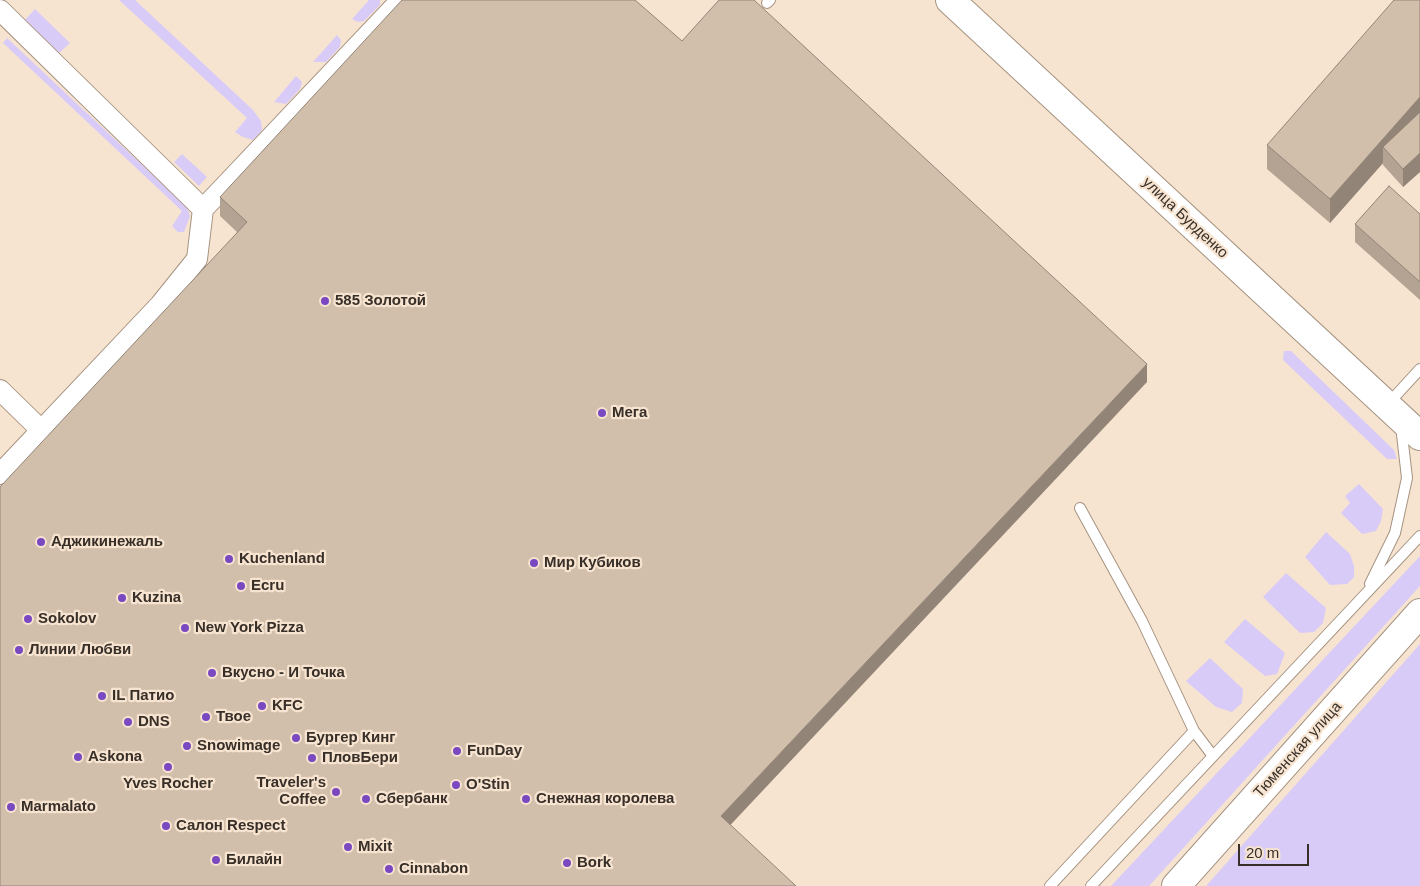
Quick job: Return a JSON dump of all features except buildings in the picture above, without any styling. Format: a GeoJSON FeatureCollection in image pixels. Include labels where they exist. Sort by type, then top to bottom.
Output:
{"type":"FeatureCollection","features":[{"type":"Feature","properties":{"kind":"street"},"geometry":{"type":"LineString","coordinates":[[0,474],[47,435],[197,260],[202,209],[401,0]]}},
{"type":"Feature","properties":{"kind":"street","name":"улица Бурденко"},"geometry":{"type":"LineString","coordinates":[[950,0],[1402,420]]}},
{"type":"Feature","properties":{"kind":"street"},"geometry":{"type":"LineString","coordinates":[[4,9],[202,209]]}},
{"type":"Feature","properties":{"kind":"street"},"geometry":{"type":"LineString","coordinates":[[0,390],[47,435]]}},
{"type":"Feature","properties":{"kind":"street","name":"Тюменская улица"},"geometry":{"type":"LineString","coordinates":[[1176,886],[1420,613]]}},
{"type":"Feature","properties":{"kind":"lane"},"geometry":{"type":"LineString","coordinates":[[1365,594],[1395,533],[1407,478],[1402,420],[1420,369]]}},
{"type":"Feature","properties":{"kind":"lane"},"geometry":{"type":"LineString","coordinates":[[1080,508],[1142,622],[1194,731],[1213,756]]}},
{"type":"Feature","properties":{"kind":"lane"},"geometry":{"type":"LineString","coordinates":[[1091,886],[1420,536]]}},
{"type":"Feature","properties":{"kind":"lane"},"geometry":{"type":"LineString","coordinates":[[1050,886],[1194,731]]}},
{"type":"Feature","properties":{"kind":"shaded area"},"geometry":{"type":"Polygon","coordinates":[[[119,0],[135,0],[253,110],[261,121],[262,130],[253,140],[235,132],[247,118],[119,0]]]}},
{"type":"Feature","properties":{"kind":"shaded area"},"geometry":{"type":"Polygon","coordinates":[[[369,0],[380,0],[380,5],[364,21],[358,22],[352,19],[369,0]]]}},
{"type":"Feature","properties":{"kind":"shaded area"},"geometry":{"type":"Polygon","coordinates":[[[35,9],[70,43],[59,53],[25,20],[35,9]]]}},
{"type":"Feature","properties":{"kind":"shaded area"},"geometry":{"type":"Polygon","coordinates":[[[337,35],[341,40],[340,47],[326,62],[313,62],[337,35]]]}},
{"type":"Feature","properties":{"kind":"shaded area"},"geometry":{"type":"Polygon","coordinates":[[[7,38],[187,207],[190,216],[184,232],[178,232],[172,226],[182,211],[3,43],[7,38]]]}},
{"type":"Feature","properties":{"kind":"shaded area"},"geometry":{"type":"Polygon","coordinates":[[[296,76],[302,82],[300,89],[286,104],[274,102],[296,76]]]}},
{"type":"Feature","properties":{"kind":"shaded area"},"geometry":{"type":"Polygon","coordinates":[[[182,154],[207,177],[199,186],[174,162],[182,154]]]}},
{"type":"Feature","properties":{"kind":"shaded area"},"geometry":{"type":"Polygon","coordinates":[[[1284,351],[1291,351],[1394,450],[1397,459],[1387,459],[1283,360],[1284,351]]]}},
{"type":"Feature","properties":{"kind":"shaded area"},"geometry":{"type":"Polygon","coordinates":[[[1359,484],[1383,509],[1381,521],[1376,531],[1362,534],[1341,513],[1350,503],[1345,496],[1359,484]]]}},
{"type":"Feature","properties":{"kind":"shaded area"},"geometry":{"type":"Polygon","coordinates":[[[1326,532],[1350,554],[1354,566],[1354,577],[1347,584],[1330,585],[1305,557],[1326,532]]]}},
{"type":"Feature","properties":{"kind":"shaded area"},"geometry":{"type":"Polygon","coordinates":[[[1420,556],[1420,586],[1149,886],[1111,886],[1420,556]]]}},
{"type":"Feature","properties":{"kind":"shaded area"},"geometry":{"type":"Polygon","coordinates":[[[1286,573],[1326,608],[1323,623],[1314,632],[1300,633],[1263,597],[1286,573]]]}},
{"type":"Feature","properties":{"kind":"shaded area"},"geometry":{"type":"Polygon","coordinates":[[[1245,619],[1285,653],[1277,674],[1265,676],[1224,642],[1245,619]]]}},
{"type":"Feature","properties":{"kind":"shaded area"},"geometry":{"type":"Polygon","coordinates":[[[1420,644],[1420,886],[1206,886],[1420,644]]]}},
{"type":"Feature","properties":{"kind":"shaded area"},"geometry":{"type":"Polygon","coordinates":[[[1210,658],[1243,689],[1242,703],[1232,712],[1216,707],[1186,681],[1210,658]]]}},
{"type":"Feature","properties":{"kind":"place","name":"585 Золотой"},"geometry":{"type":"Point","coordinates":[325,301]}},
{"type":"Feature","properties":{"kind":"place","name":"Мега"},"geometry":{"type":"Point","coordinates":[602,413]}},
{"type":"Feature","properties":{"kind":"place","name":"Аджикинежаль"},"geometry":{"type":"Point","coordinates":[41,542]}},
{"type":"Feature","properties":{"kind":"place","name":"Kuchenland"},"geometry":{"type":"Point","coordinates":[229,559]}},
{"type":"Feature","properties":{"kind":"place","name":"Мир Кубиков"},"geometry":{"type":"Point","coordinates":[534,563]}},
{"type":"Feature","properties":{"kind":"place","name":"Ecru"},"geometry":{"type":"Point","coordinates":[241,586]}},
{"type":"Feature","properties":{"kind":"place","name":"Kuzina"},"geometry":{"type":"Point","coordinates":[122,598]}},
{"type":"Feature","properties":{"kind":"place","name":"Sokolov"},"geometry":{"type":"Point","coordinates":[28,619]}},
{"type":"Feature","properties":{"kind":"place","name":"New York Pizza"},"geometry":{"type":"Point","coordinates":[185,628]}},
{"type":"Feature","properties":{"kind":"place","name":"Линии Любви"},"geometry":{"type":"Point","coordinates":[19,650]}},
{"type":"Feature","properties":{"kind":"place","name":"Вкусно - И Точка"},"geometry":{"type":"Point","coordinates":[212,673]}},
{"type":"Feature","properties":{"kind":"place","name":"IL Патио"},"geometry":{"type":"Point","coordinates":[102,696]}},
{"type":"Feature","properties":{"kind":"place","name":"KFC"},"geometry":{"type":"Point","coordinates":[262,706]}},
{"type":"Feature","properties":{"kind":"place","name":"Твое"},"geometry":{"type":"Point","coordinates":[206,717]}},
{"type":"Feature","properties":{"kind":"place","name":"DNS"},"geometry":{"type":"Point","coordinates":[128,722]}},
{"type":"Feature","properties":{"kind":"place","name":"Бургер Кинг"},"geometry":{"type":"Point","coordinates":[296,738]}},
{"type":"Feature","properties":{"kind":"place","name":"Snowimage"},"geometry":{"type":"Point","coordinates":[187,746]}},
{"type":"Feature","properties":{"kind":"place","name":"FunDay"},"geometry":{"type":"Point","coordinates":[457,751]}},
{"type":"Feature","properties":{"kind":"place","name":"Askona"},"geometry":{"type":"Point","coordinates":[78,757]}},
{"type":"Feature","properties":{"kind":"place","name":"ПловБери"},"geometry":{"type":"Point","coordinates":[312,758]}},
{"type":"Feature","properties":{"kind":"place","name":"Yves Rocher"},"geometry":{"type":"Point","coordinates":[168,767]}},
{"type":"Feature","properties":{"kind":"place","name":"O'Stin"},"geometry":{"type":"Point","coordinates":[456,785]}},
{"type":"Feature","properties":{"kind":"place","name":"Traveler's Coffee"},"geometry":{"type":"Point","coordinates":[336,792]}},
{"type":"Feature","properties":{"kind":"place","name":"Сбербанк"},"geometry":{"type":"Point","coordinates":[366,799]}},
{"type":"Feature","properties":{"kind":"place","name":"Снежная королева"},"geometry":{"type":"Point","coordinates":[526,799]}},
{"type":"Feature","properties":{"kind":"place","name":"Marmalato"},"geometry":{"type":"Point","coordinates":[11,807]}},
{"type":"Feature","properties":{"kind":"place","name":"Салон Respect"},"geometry":{"type":"Point","coordinates":[166,826]}},
{"type":"Feature","properties":{"kind":"place","name":"Mixit"},"geometry":{"type":"Point","coordinates":[348,847]}},
{"type":"Feature","properties":{"kind":"place","name":"Билайн"},"geometry":{"type":"Point","coordinates":[216,860]}},
{"type":"Feature","properties":{"kind":"place","name":"Bork"},"geometry":{"type":"Point","coordinates":[567,863]}},
{"type":"Feature","properties":{"kind":"place","name":"Cinnabon"},"geometry":{"type":"Point","coordinates":[389,869]}}]}
